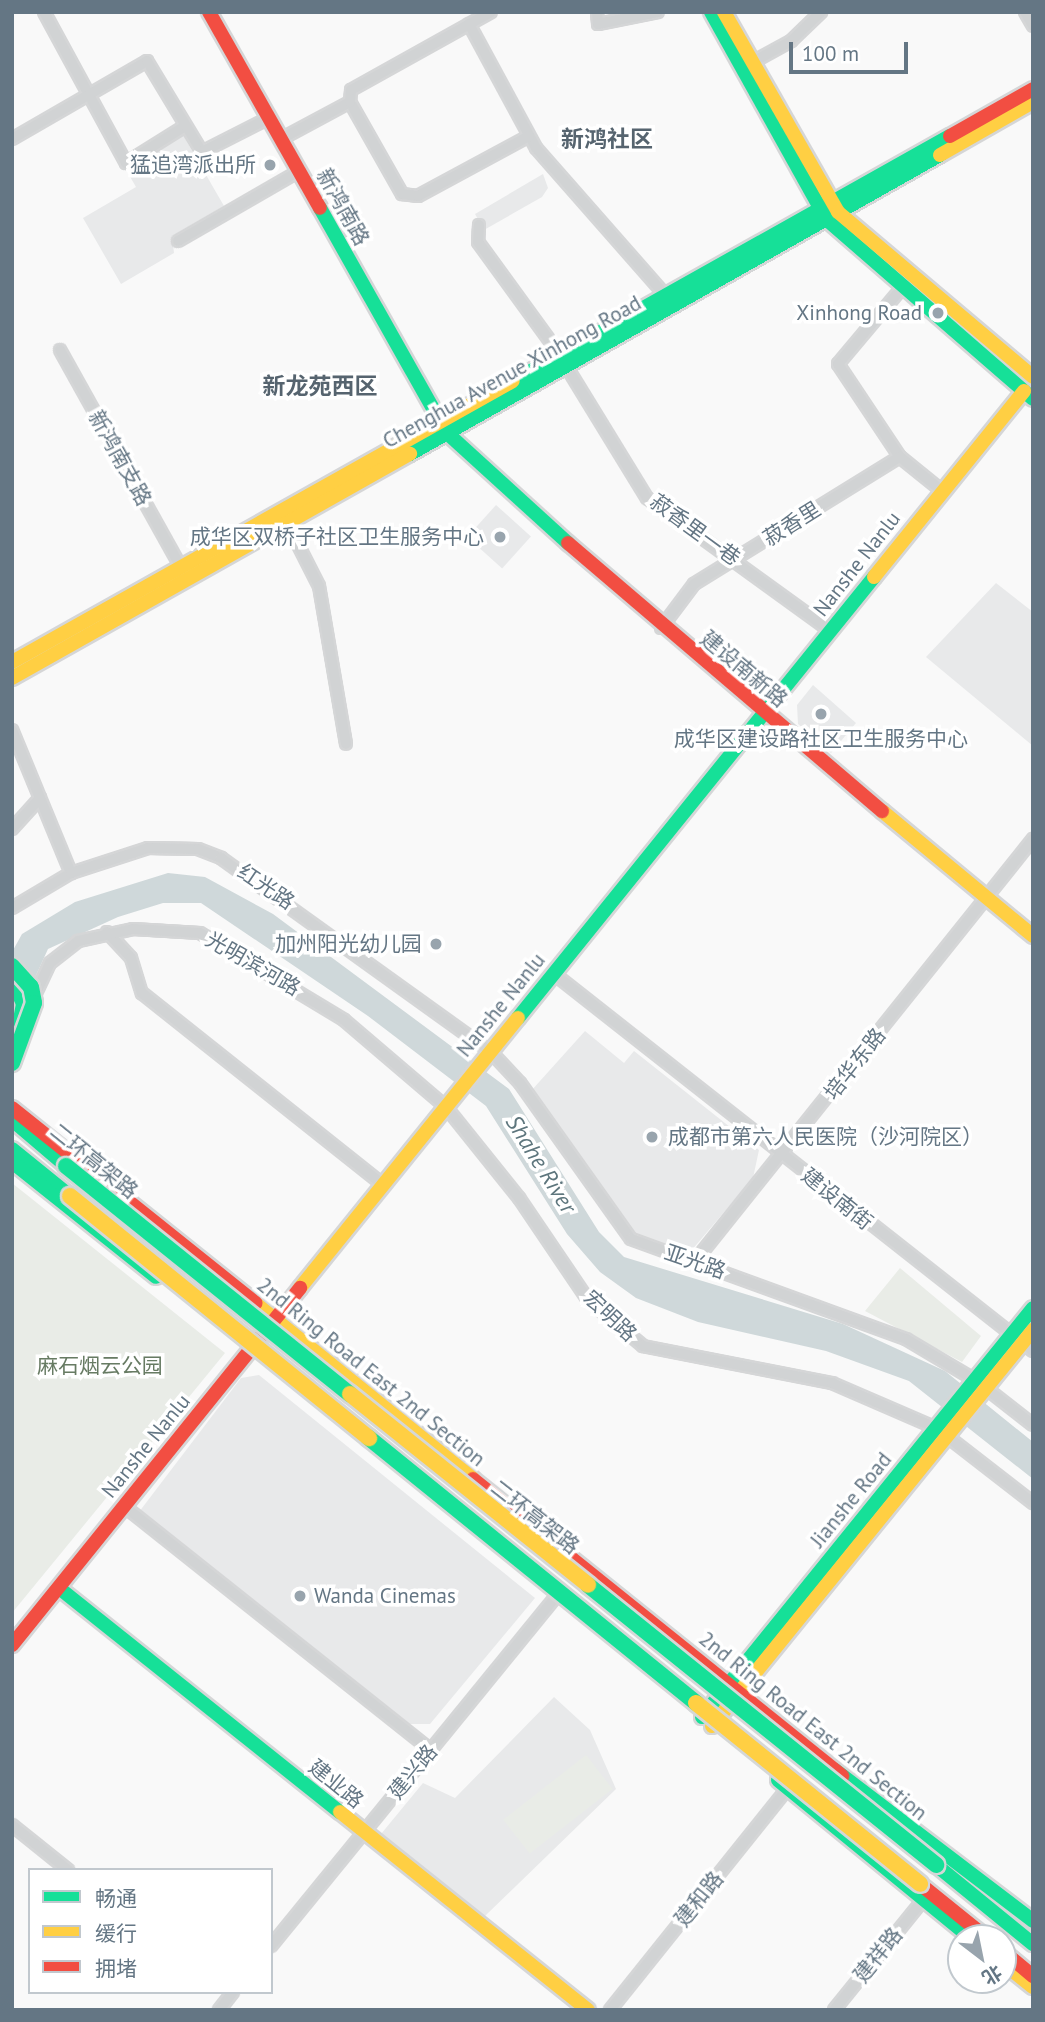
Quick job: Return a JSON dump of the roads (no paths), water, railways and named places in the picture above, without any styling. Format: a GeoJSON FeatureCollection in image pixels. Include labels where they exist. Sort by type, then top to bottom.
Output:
{"type":"FeatureCollection","features":[{"type":"Feature","properties":{"kind":"main road","name":"新鸿南路"},"geometry":{"type":"LineString","coordinates":[[209,12],[442,428]]}},
{"type":"Feature","properties":{"kind":"main road"},"geometry":{"type":"LineString","coordinates":[[711,12],[828,210],[901,289],[1028,395]]}},
{"type":"Feature","properties":{"kind":"main road"},"geometry":{"type":"LineString","coordinates":[[724,12],[828,210],[1033,377]]}},
{"type":"Feature","properties":{"kind":"main road","name":"Chenghua Avenue Xinhong Road"},"geometry":{"type":"LineString","coordinates":[[12,662],[180,566],[563,361],[1033,89]]}},
{"type":"Feature","properties":{"kind":"main road","name":"Chenghua Avenue Xinhong Road"},"geometry":{"type":"LineString","coordinates":[[563,361],[666,295],[1033,102]]}},
{"type":"Feature","properties":{"kind":"main road","name":"Nanshe Nanlu"},"geometry":{"type":"LineString","coordinates":[[12,1645],[942,491],[1028,395]]}},
{"type":"Feature","properties":{"kind":"main road","name":"Chenghua Avenue Xinhong Road"},"geometry":{"type":"LineString","coordinates":[[12,678],[287,523],[442,428]]}},
{"type":"Feature","properties":{"kind":"main road","name":"建设南新路"},"geometry":{"type":"LineString","coordinates":[[442,428],[661,628],[1033,936]]}},
{"type":"Feature","properties":{"kind":"main road"},"geometry":{"type":"LineString","coordinates":[[12,966],[31,987],[34,1003],[12,1061]]}},
{"type":"Feature","properties":{"kind":"main road"},"geometry":{"type":"LineString","coordinates":[[12,981],[23,1004],[12,1040]]}},
{"type":"Feature","properties":{"kind":"main road","name":"2nd Ring Road East 2nd Section"},"geometry":{"type":"LineString","coordinates":[[12,1108],[1033,1928]]}},
{"type":"Feature","properties":{"kind":"main road","name":"二环高架路"},"geometry":{"type":"LineString","coordinates":[[12,1120],[1033,1944]]}},
{"type":"Feature","properties":{"kind":"main road","name":"二环高架路"},"geometry":{"type":"LineString","coordinates":[[12,1149],[970,1924]]}},
{"type":"Feature","properties":{"kind":"main road"},"geometry":{"type":"LineString","coordinates":[[12,1160],[70,1196]]}},
{"type":"Feature","properties":{"kind":"main road"},"geometry":{"type":"LineString","coordinates":[[12,1160],[555,1598],[953,1924]]}},
{"type":"Feature","properties":{"kind":"main road","name":"Jianshe Road"},"geometry":{"type":"LineString","coordinates":[[1021,1344],[1033,1308]]}},
{"type":"Feature","properties":{"kind":"main road","name":"Jianshe Road"},"geometry":{"type":"LineString","coordinates":[[707,1722],[979,1387],[1033,1330]]}},
{"type":"Feature","properties":{"kind":"main road","name":"建业路"},"geometry":{"type":"LineString","coordinates":[[59,1588],[588,2010]]}},
{"type":"Feature","properties":{"kind":"main road"},"geometry":{"type":"LineString","coordinates":[[835,1770],[884,1801],[1033,1920]]}},
{"type":"Feature","properties":{"kind":"main road"},"geometry":{"type":"LineString","coordinates":[[1017,1963],[1033,1976]]}},
{"type":"Feature","properties":{"kind":"main road"},"geometry":{"type":"LineString","coordinates":[[1017,1974],[1033,1987]]}},
{"type":"Feature","properties":{"kind":"street"},"geometry":{"type":"LineString","coordinates":[[44,12],[86,97],[126,163],[182,128]]}},
{"type":"Feature","properties":{"kind":"street"},"geometry":{"type":"LineString","coordinates":[[491,12],[351,90],[351,102],[402,194],[418,196],[529,136]]}},
{"type":"Feature","properties":{"kind":"street"},"geometry":{"type":"LineString","coordinates":[[597,12],[598,24],[658,12]]}},
{"type":"Feature","properties":{"kind":"street"},"geometry":{"type":"LineString","coordinates":[[751,63],[791,41],[821,12]]}},
{"type":"Feature","properties":{"kind":"street"},"geometry":{"type":"LineString","coordinates":[[1025,12],[1033,26]]}},
{"type":"Feature","properties":{"kind":"street"},"geometry":{"type":"LineString","coordinates":[[469,24],[529,136],[666,295]]}},
{"type":"Feature","properties":{"kind":"street"},"geometry":{"type":"LineString","coordinates":[[12,139],[147,61],[182,128],[202,152],[269,118]]}},
{"type":"Feature","properties":{"kind":"street"},"geometry":{"type":"LineString","coordinates":[[281,139],[351,102]]}},
{"type":"Feature","properties":{"kind":"street"},"geometry":{"type":"LineString","coordinates":[[178,241],[299,171]]}},
{"type":"Feature","properties":{"kind":"street","name":"菽香里一巷"},"geometry":{"type":"LineString","coordinates":[[479,225],[478,242],[563,361],[647,498],[735,559],[831,631]]}},
{"type":"Feature","properties":{"kind":"street"},"geometry":{"type":"LineString","coordinates":[[901,289],[838,364],[900,457],[942,491]]}},
{"type":"Feature","properties":{"kind":"street","name":"新鸿南支路"},"geometry":{"type":"LineString","coordinates":[[60,350],[180,566]]}},
{"type":"Feature","properties":{"kind":"street","name":"菽香里"},"geometry":{"type":"LineString","coordinates":[[661,628],[686,592],[900,457]]}},
{"type":"Feature","properties":{"kind":"street"},"geometry":{"type":"LineString","coordinates":[[287,523],[319,586],[346,744]]}},
{"type":"Feature","properties":{"kind":"street"},"geometry":{"type":"LineString","coordinates":[[12,730],[71,873]]}},
{"type":"Feature","properties":{"kind":"street"},"geometry":{"type":"LineString","coordinates":[[12,829],[40,798]]}},
{"type":"Feature","properties":{"kind":"street","name":"培华东路"},"geometry":{"type":"LineString","coordinates":[[695,1261],[1033,839]]}},
{"type":"Feature","properties":{"kind":"street","name":"红光路"},"geometry":{"type":"LineString","coordinates":[[12,908],[71,873],[148,848],[198,849],[221,858],[488,1053]]}},
{"type":"Feature","properties":{"kind":"street"},"geometry":{"type":"LineString","coordinates":[[107,932],[131,958],[142,993],[383,1185]]}},
{"type":"Feature","properties":{"kind":"street","name":"光明滨河路"},"geometry":{"type":"LineString","coordinates":[[12,1061],[50,963],[78,941],[107,932],[200,933],[344,1020],[450,1102]]}},
{"type":"Feature","properties":{"kind":"street","name":"建设南街"},"geometry":{"type":"LineString","coordinates":[[553,973],[1021,1344]]}},
{"type":"Feature","properties":{"kind":"street","name":"亚光路"},"geometry":{"type":"LineString","coordinates":[[488,1053],[520,1083],[621,1230],[645,1246],[695,1261],[906,1339],[1033,1425]]}},
{"type":"Feature","properties":{"kind":"street","name":"宏明路"},"geometry":{"type":"LineString","coordinates":[[450,1102],[588,1300],[643,1346],[832,1383],[947,1427],[1033,1503]]}},
{"type":"Feature","properties":{"kind":"street"},"geometry":{"type":"LineString","coordinates":[[124,1506],[431,1750]]}},
{"type":"Feature","properties":{"kind":"street","name":"建兴路"},"geometry":{"type":"LineString","coordinates":[[273,1943],[555,1598]]}},
{"type":"Feature","properties":{"kind":"street","name":"建和路"},"geometry":{"type":"LineString","coordinates":[[610,2010],[788,1788]]}},
{"type":"Feature","properties":{"kind":"street"},"geometry":{"type":"LineString","coordinates":[[12,1825],[66,1868]]}},
{"type":"Feature","properties":{"kind":"street","name":"建祥路"},"geometry":{"type":"LineString","coordinates":[[834,2010],[923,1900]]}},
{"type":"Feature","properties":{"kind":"street"},"geometry":{"type":"LineString","coordinates":[[219,2010],[230,1996]]}},
{"type":"Feature","properties":{"kind":"water","name":"Shahe River"},"geometry":{"type":"Polygon","coordinates":[[[168,873],[205,877],[273,914],[509,1089],[599,1232],[624,1257],[843,1324],[945,1371],[1033,1442],[1033,1479],[909,1381],[826,1351],[698,1322],[636,1298],[600,1272],[567,1234],[486,1106],[368,1016],[201,903],[163,903],[118,917],[48,949],[12,1028],[12,952],[22,934],[75,902],[168,873]]]}},
{"type":"Feature","properties":{"kind":"place","name":"猛追湾派出所"},"geometry":{"type":"Point","coordinates":[270,165]}},
{"type":"Feature","properties":{"kind":"place","name":"Xinhong Road"},"geometry":{"type":"Point","coordinates":[938,313]}},
{"type":"Feature","properties":{"kind":"place","name":"成华区双桥子社区卫生服务中心"},"geometry":{"type":"Point","coordinates":[500,537]}},
{"type":"Feature","properties":{"kind":"place","name":"成华区建设路社区卫生服务中心"},"geometry":{"type":"Point","coordinates":[821,714]}},
{"type":"Feature","properties":{"kind":"place","name":"加州阳光幼儿园"},"geometry":{"type":"Point","coordinates":[436,944]}},
{"type":"Feature","properties":{"kind":"place","name":"成都市第六人民医院（沙河院区）"},"geometry":{"type":"Point","coordinates":[652,1137]}},
{"type":"Feature","properties":{"kind":"place","name":"Wanda Cinemas"},"geometry":{"type":"Point","coordinates":[300,1596]}},
{"type":"Feature","properties":{"kind":"district","name":"新鸿社区"},"geometry":{"type":"Point","coordinates":[607,139]}},
{"type":"Feature","properties":{"kind":"district","name":"新龙苑西区"},"geometry":{"type":"Point","coordinates":[320,386]}},
{"type":"Feature","properties":{"kind":"park label","name":"麻石烟云公园"},"geometry":{"type":"Point","coordinates":[100,1366]}}]}
